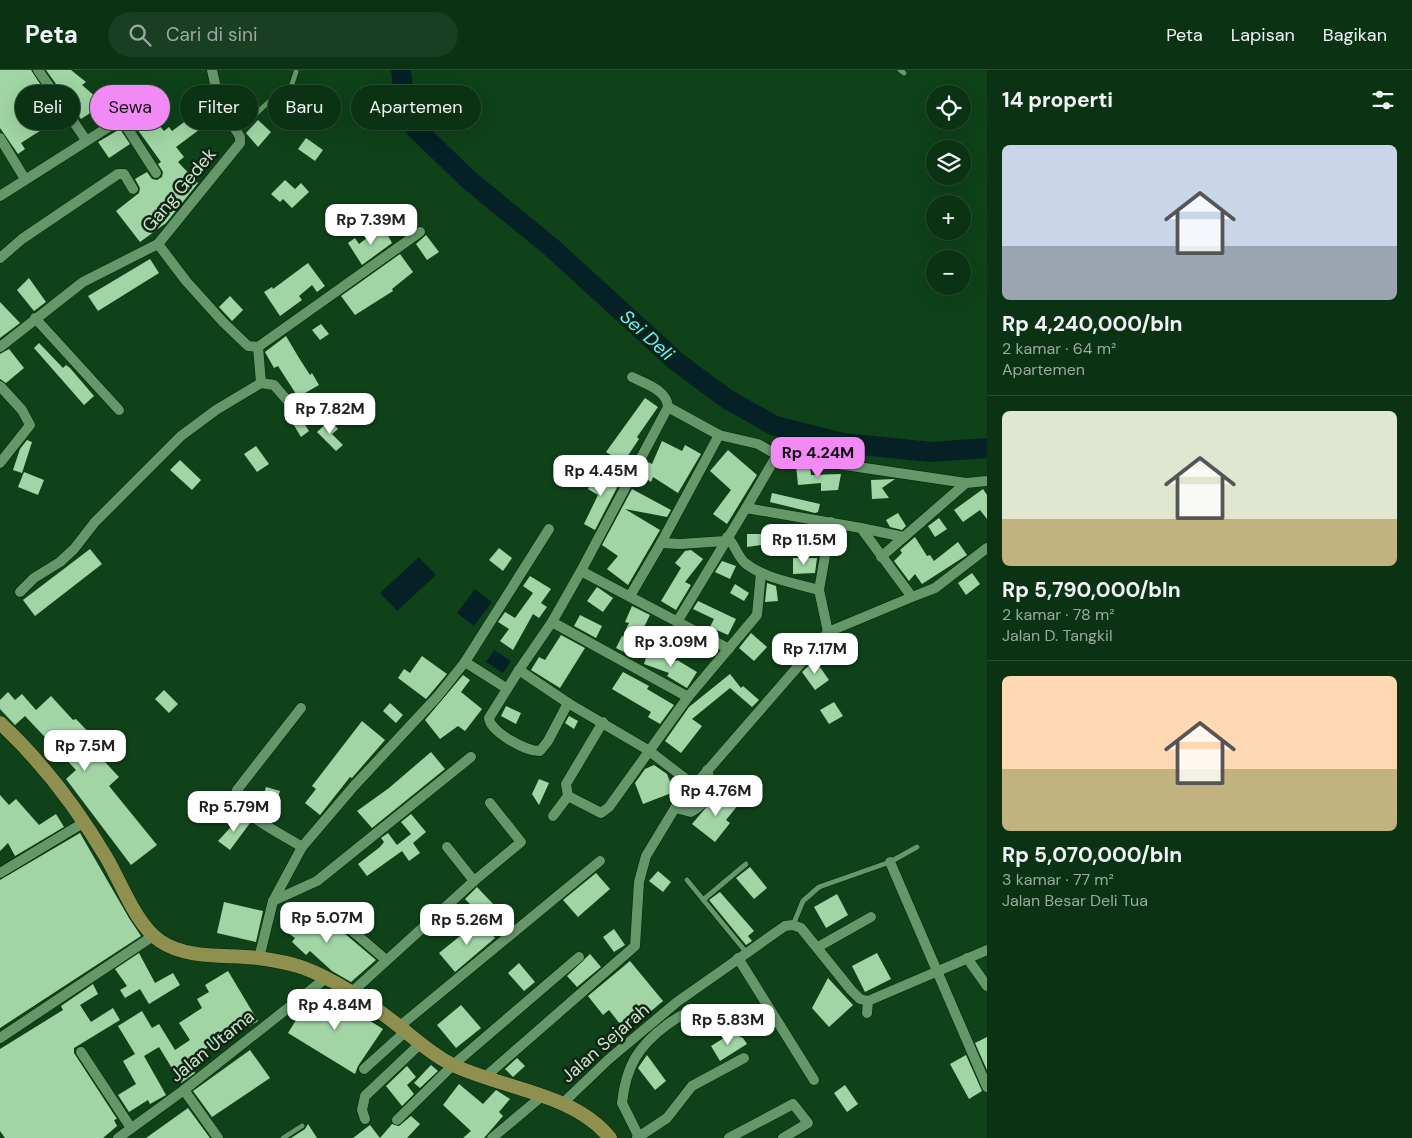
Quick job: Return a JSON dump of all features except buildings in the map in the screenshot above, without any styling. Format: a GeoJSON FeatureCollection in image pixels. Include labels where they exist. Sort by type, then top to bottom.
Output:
{"type":"FeatureCollection","features":[{"type":"Feature","properties":{"kind":"main road"},"geometry":{"type":"LineString","coordinates":[[0,723],[49,773],[106,857],[139,918],[153,936],[169,947],[188,952],[259,958],[292,965],[326,978],[352,992],[453,1065],[541,1097],[563,1103],[591,1119],[610,1138]]}},
{"type":"Feature","properties":{"kind":"street"},"geometry":{"type":"LineString","coordinates":[[38,70],[86,140]]}},
{"type":"Feature","properties":{"kind":"street"},"geometry":{"type":"LineString","coordinates":[[212,70],[220,102],[236,132]]}},
{"type":"Feature","properties":{"kind":"street"},"geometry":{"type":"LineString","coordinates":[[0,196],[86,140],[121,121],[156,173]]}},
{"type":"Feature","properties":{"kind":"street","name":"Gang Gedek"},"geometry":{"type":"LineString","coordinates":[[0,347],[83,282],[158,244],[240,143],[240,137],[236,132]]}},
{"type":"Feature","properties":{"kind":"street"},"geometry":{"type":"LineString","coordinates":[[0,138],[26,179]]}},
{"type":"Feature","properties":{"kind":"street"},"geometry":{"type":"LineString","coordinates":[[0,258],[22,239],[118,174],[124,174],[133,189]]}},
{"type":"Feature","properties":{"kind":"street"},"geometry":{"type":"LineString","coordinates":[[158,244],[186,281],[223,322],[248,346],[258,347],[420,232]]}},
{"type":"Feature","properties":{"kind":"street"},"geometry":{"type":"LineString","coordinates":[[36,318],[119,410]]}},
{"type":"Feature","properties":{"kind":"street"},"geometry":{"type":"LineString","coordinates":[[258,347],[261,383]]}},
{"type":"Feature","properties":{"kind":"street"},"geometry":{"type":"LineString","coordinates":[[568,703],[545,746],[540,750],[536,751],[496,732],[491,727],[489,718],[506,688],[552,622],[668,407],[668,399],[664,394],[632,376]]}},
{"type":"Feature","properties":{"kind":"street"},"geometry":{"type":"LineString","coordinates":[[20,592],[34,578],[60,562],[74,549],[95,522],[181,436],[216,410],[261,383],[274,385],[287,400]]}},
{"type":"Feature","properties":{"kind":"street"},"geometry":{"type":"LineString","coordinates":[[0,386],[22,410],[30,425],[0,463]]}},
{"type":"Feature","properties":{"kind":"street"},"geometry":{"type":"LineString","coordinates":[[668,407],[719,435],[758,444],[778,455],[966,483],[987,480]]}},
{"type":"Feature","properties":{"kind":"street"},"geometry":{"type":"LineString","coordinates":[[630,596],[719,435]]}},
{"type":"Feature","properties":{"kind":"street"},"geometry":{"type":"LineString","coordinates":[[677,622],[778,455]]}},
{"type":"Feature","properties":{"kind":"street"},"geometry":{"type":"LineString","coordinates":[[880,557],[966,483]]}},
{"type":"Feature","properties":{"kind":"street"},"geometry":{"type":"LineString","coordinates":[[746,508],[831,522],[904,537]]}},
{"type":"Feature","properties":{"kind":"street"},"geometry":{"type":"LineString","coordinates":[[828,632],[819,590],[831,522]]}},
{"type":"Feature","properties":{"kind":"street"},"geometry":{"type":"LineString","coordinates":[[861,528],[880,557],[912,597]]}},
{"type":"Feature","properties":{"kind":"street"},"geometry":{"type":"LineString","coordinates":[[259,958],[272,901],[302,847],[354,786],[437,697],[465,662],[549,529]]}},
{"type":"Feature","properties":{"kind":"street"},"geometry":{"type":"LineString","coordinates":[[661,543],[680,544],[726,539],[733,542],[740,558],[761,573],[819,590]]}},
{"type":"Feature","properties":{"kind":"street"},"geometry":{"type":"LineString","coordinates":[[485,1077],[635,946],[638,882],[646,856],[675,808],[828,632],[935,588],[987,548]]}},
{"type":"Feature","properties":{"kind":"street"},"geometry":{"type":"LineString","coordinates":[[581,571],[729,649]]}},
{"type":"Feature","properties":{"kind":"street"},"geometry":{"type":"LineString","coordinates":[[568,796],[594,811],[605,812],[648,750],[688,698],[757,615],[761,573]]}},
{"type":"Feature","properties":{"kind":"street"},"geometry":{"type":"LineString","coordinates":[[552,622],[688,698]]}},
{"type":"Feature","properties":{"kind":"street"},"geometry":{"type":"LineString","coordinates":[[465,662],[506,688]]}},
{"type":"Feature","properties":{"kind":"street"},"geometry":{"type":"LineString","coordinates":[[520,670],[568,703],[648,750],[695,786]]}},
{"type":"Feature","properties":{"kind":"street"},"geometry":{"type":"LineString","coordinates":[[301,708],[237,790],[235,798],[238,804],[256,818],[302,847]]}},
{"type":"Feature","properties":{"kind":"street"},"geometry":{"type":"LineString","coordinates":[[552,816],[568,796],[567,781],[603,722]]}},
{"type":"Feature","properties":{"kind":"street"},"geometry":{"type":"LineString","coordinates":[[272,901],[317,881],[471,757]]}},
{"type":"Feature","properties":{"kind":"street"},"geometry":{"type":"LineString","coordinates":[[675,808],[691,812],[709,795],[712,783],[707,770]]}},
{"type":"Feature","properties":{"kind":"street"},"geometry":{"type":"LineString","coordinates":[[352,992],[474,881],[521,842],[490,803]]}},
{"type":"Feature","properties":{"kind":"street"},"geometry":{"type":"LineString","coordinates":[[0,873],[83,823]]}},
{"type":"Feature","properties":{"kind":"street"},"geometry":{"type":"LineString","coordinates":[[447,847],[474,881]]}},
{"type":"Feature","properties":{"kind":"street"},"geometry":{"type":"LineString","coordinates":[[364,1069],[402,1029],[600,861]]}},
{"type":"Feature","properties":{"kind":"street"},"geometry":{"type":"LineString","coordinates":[[890,862],[935,971],[987,1086]]}},
{"type":"Feature","properties":{"kind":"street"},"geometry":{"type":"LineString","coordinates":[[818,947],[871,917]]}},
{"type":"Feature","properties":{"kind":"street"},"geometry":{"type":"LineString","coordinates":[[793,925],[801,928],[818,947],[856,996],[868,1001],[987,950]]}},
{"type":"Feature","properties":{"kind":"street","name":"Jalan Sejarah"},"geometry":{"type":"LineString","coordinates":[[563,1103],[609,1059],[677,1002],[781,928],[793,925]]}},
{"type":"Feature","properties":{"kind":"street"},"geometry":{"type":"LineString","coordinates":[[349,928],[386,960]]}},
{"type":"Feature","properties":{"kind":"street"},"geometry":{"type":"LineString","coordinates":[[0,1038],[153,936]]}},
{"type":"Feature","properties":{"kind":"street"},"geometry":{"type":"LineString","coordinates":[[742,955],[814,1080]]}},
{"type":"Feature","properties":{"kind":"street"},"geometry":{"type":"LineString","coordinates":[[397,1120],[453,1065],[579,957]]}},
{"type":"Feature","properties":{"kind":"street"},"geometry":{"type":"LineString","coordinates":[[967,958],[987,986]]}},
{"type":"Feature","properties":{"kind":"street","name":"Jalan Utama"},"geometry":{"type":"LineString","coordinates":[[118,1138],[184,1090],[326,978]]}},
{"type":"Feature","properties":{"kind":"street"},"geometry":{"type":"LineString","coordinates":[[867,1013],[868,1001]]}},
{"type":"Feature","properties":{"kind":"street"},"geometry":{"type":"LineString","coordinates":[[743,1031],[710,1016],[696,1012],[685,1014],[654,1034],[641,1047],[632,1062],[622,1103],[638,1137],[667,1118],[692,1086],[744,1058]]}},
{"type":"Feature","properties":{"kind":"street"},"geometry":{"type":"LineString","coordinates":[[365,1119],[362,1110],[365,1096],[421,1042]]}},
{"type":"Feature","properties":{"kind":"street"},"geometry":{"type":"LineString","coordinates":[[81,1052],[131,1128]]}},
{"type":"Feature","properties":{"kind":"street"},"geometry":{"type":"LineString","coordinates":[[184,1090],[218,1138]]}},
{"type":"Feature","properties":{"kind":"street"},"geometry":{"type":"LineString","coordinates":[[492,1138],[541,1097]]}},
{"type":"Feature","properties":{"kind":"street"},"geometry":{"type":"LineString","coordinates":[[729,1138],[793,1104],[808,1122],[783,1138]]}},
{"type":"Feature","properties":{"kind":"lane"},"geometry":{"type":"LineString","coordinates":[[236,132],[272,99],[288,96],[296,72]]}},
{"type":"Feature","properties":{"kind":"lane"},"geometry":{"type":"LineString","coordinates":[[793,925],[802,901],[819,887],[890,862],[916,847]]}},
{"type":"Feature","properties":{"kind":"lane"},"geometry":{"type":"LineString","coordinates":[[703,900],[746,864]]}},
{"type":"Feature","properties":{"kind":"lane"},"geometry":{"type":"LineString","coordinates":[[687,880],[742,955]]}},
{"type":"Feature","properties":{"kind":"lane"},"geometry":{"type":"LineString","coordinates":[[282,1138],[302,1126]]}},
{"type":"Feature","properties":{"kind":"water"},"geometry":{"type":"Polygon","coordinates":[[[419,557],[436,575],[397,611],[380,593],[419,557]]]}},
{"type":"Feature","properties":{"kind":"water"},"geometry":{"type":"Polygon","coordinates":[[[475,589],[492,602],[474,626],[457,613],[475,589]]]}},
{"type":"Feature","properties":{"kind":"water"},"geometry":{"type":"Polygon","coordinates":[[[494,650],[511,661],[503,673],[486,662],[494,650]]]}},
{"type":"Feature","properties":{"kind":"waterway","name":"Sei Deli"},"geometry":{"type":"LineString","coordinates":[[401,70],[405,107],[414,127],[469,180],[551,247],[677,362],[727,399],[775,426],[843,443],[931,452],[987,448]]}}]}
